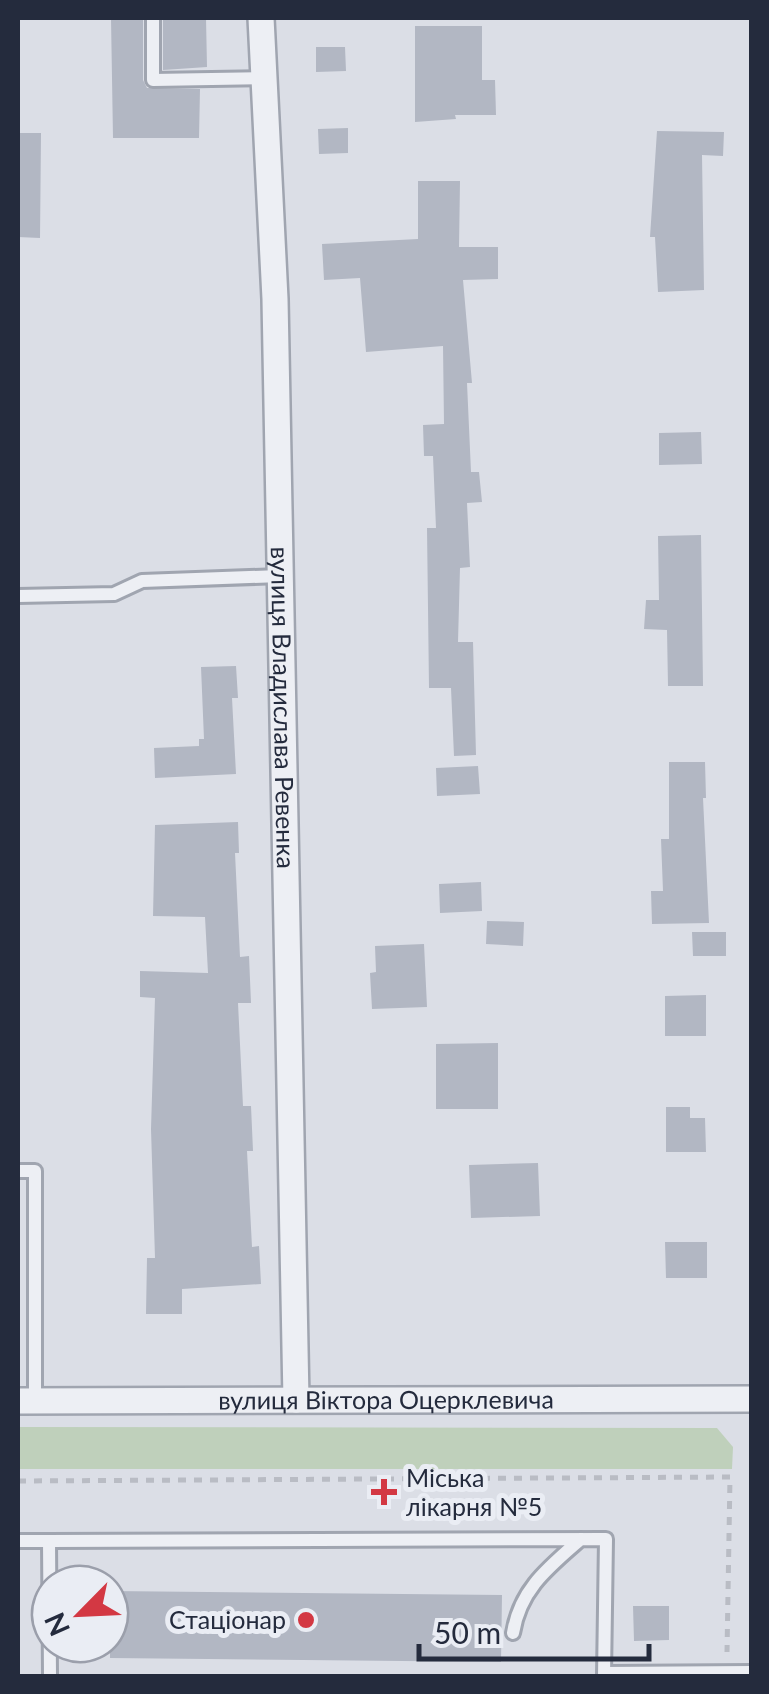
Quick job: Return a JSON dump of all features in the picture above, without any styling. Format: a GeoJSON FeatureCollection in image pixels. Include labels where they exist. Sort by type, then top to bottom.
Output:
{"type":"FeatureCollection","features":[{"type":"Feature","properties":{"kind":"street","name":"вулиця Владислава Ревенка"},"geometry":{"type":"LineString","coordinates":[[261,18],[274,299],[296,1400]]}},
{"type":"Feature","properties":{"kind":"street","name":"вулиця Віктора Оцерклевича"},"geometry":{"type":"LineString","coordinates":[[26,1401],[752,1399]]}},
{"type":"Feature","properties":{"kind":"lane"},"geometry":{"type":"LineString","coordinates":[[153,18],[152,80],[264,78]]}},
{"type":"Feature","properties":{"kind":"lane"},"geometry":{"type":"LineString","coordinates":[[18,596],[114,594],[142,581],[280,576]]}},
{"type":"Feature","properties":{"kind":"lane"},"geometry":{"type":"LineString","coordinates":[[18,1171],[34,1171],[26,1401]]}},
{"type":"Feature","properties":{"kind":"lane"},"geometry":{"type":"LineString","coordinates":[[513,1633],[516,1611],[528,1588],[581,1540]]}},
{"type":"Feature","properties":{"kind":"lane"},"geometry":{"type":"LineString","coordinates":[[18,1541],[606,1540],[604,1675],[752,1672]]}},
{"type":"Feature","properties":{"kind":"lane"},"geometry":{"type":"LineString","coordinates":[[49,1541],[50,1676]]}},
{"type":"Feature","properties":{"kind":"path"},"geometry":{"type":"LineString","coordinates":[[18,1481],[730,1477],[726,1673]]}},
{"type":"Feature","properties":{"kind":"green space"},"geometry":{"type":"Polygon","coordinates":[[[18,1427],[717,1428],[733,1447],[732,1469],[18,1469],[18,1427]]]}},
{"type":"Feature","properties":{"kind":"building"},"geometry":{"type":"Polygon","coordinates":[[[111,18],[143,18],[143,80],[147,88],[200,89],[199,138],[113,138],[111,18]]]}},
{"type":"Feature","properties":{"kind":"building"},"geometry":{"type":"Polygon","coordinates":[[[163,18],[206,18],[207,67],[163,70],[163,18]]]}},
{"type":"Feature","properties":{"kind":"building"},"geometry":{"type":"Polygon","coordinates":[[[415,26],[482,26],[482,80],[495,80],[496,115],[455,115],[456,119],[415,122],[415,26]]]}},
{"type":"Feature","properties":{"kind":"building"},"geometry":{"type":"Polygon","coordinates":[[[316,47],[345,47],[346,71],[316,72],[316,47]]]}},
{"type":"Feature","properties":{"kind":"building"},"geometry":{"type":"Polygon","coordinates":[[[348,128],[348,153],[319,154],[318,129],[348,128]]]}},
{"type":"Feature","properties":{"kind":"building"},"geometry":{"type":"Polygon","coordinates":[[[657,131],[724,132],[723,156],[702,155],[704,290],[658,292],[655,237],[650,237],[657,131]]]}},
{"type":"Feature","properties":{"kind":"building"},"geometry":{"type":"Polygon","coordinates":[[[18,133],[41,133],[40,238],[18,237],[18,133]]]}},
{"type":"Feature","properties":{"kind":"building"},"geometry":{"type":"Polygon","coordinates":[[[418,181],[460,181],[459,247],[498,247],[498,279],[463,280],[472,383],[467,383],[471,472],[479,472],[482,502],[467,503],[470,567],[460,568],[458,642],[473,642],[476,755],[454,756],[451,688],[429,688],[427,528],[436,528],[433,456],[424,456],[423,425],[444,424],[443,346],[366,352],[360,278],[324,280],[322,244],[418,239],[418,181]]]}},
{"type":"Feature","properties":{"kind":"building"},"geometry":{"type":"Polygon","coordinates":[[[701,432],[702,464],[659,465],[659,433],[701,432]]]}},
{"type":"Feature","properties":{"kind":"building"},"geometry":{"type":"Polygon","coordinates":[[[701,535],[703,686],[668,686],[667,630],[644,629],[646,600],[659,600],[658,536],[701,535]]]}},
{"type":"Feature","properties":{"kind":"building"},"geometry":{"type":"Polygon","coordinates":[[[236,666],[238,698],[232,698],[236,774],[155,778],[154,748],[199,746],[199,739],[204,739],[201,667],[236,666]]]}},
{"type":"Feature","properties":{"kind":"building"},"geometry":{"type":"Polygon","coordinates":[[[669,762],[705,762],[709,923],[652,924],[651,891],[663,891],[661,839],[669,839],[669,762]]]}},
{"type":"Feature","properties":{"kind":"building"},"geometry":{"type":"Polygon","coordinates":[[[478,766],[480,794],[437,796],[436,768],[478,766]]]}},
{"type":"Feature","properties":{"kind":"building"},"geometry":{"type":"Polygon","coordinates":[[[238,822],[239,853],[235,853],[240,957],[249,956],[251,1003],[238,1003],[243,1106],[251,1106],[253,1151],[247,1151],[252,1247],[259,1246],[261,1284],[182,1289],[182,1314],[146,1314],[147,1258],[155,1258],[151,1129],[155,998],[140,997],[140,971],[208,973],[205,917],[153,916],[155,825],[238,822]]]}},
{"type":"Feature","properties":{"kind":"building"},"geometry":{"type":"Polygon","coordinates":[[[481,882],[482,911],[440,913],[439,884],[481,882]]]}},
{"type":"Feature","properties":{"kind":"building"},"geometry":{"type":"Polygon","coordinates":[[[487,921],[524,922],[523,946],[486,944],[487,921]]]}},
{"type":"Feature","properties":{"kind":"building"},"geometry":{"type":"Polygon","coordinates":[[[692,932],[726,932],[726,956],[693,956],[692,932]]]}},
{"type":"Feature","properties":{"kind":"building"},"geometry":{"type":"Polygon","coordinates":[[[424,944],[427,1007],[372,1009],[370,973],[376,972],[375,946],[424,944]]]}},
{"type":"Feature","properties":{"kind":"building"},"geometry":{"type":"Polygon","coordinates":[[[706,995],[706,1036],[665,1036],[665,996],[706,995]]]}},
{"type":"Feature","properties":{"kind":"building"},"geometry":{"type":"Polygon","coordinates":[[[498,1043],[498,1109],[436,1109],[436,1044],[498,1043]]]}},
{"type":"Feature","properties":{"kind":"building"},"geometry":{"type":"Polygon","coordinates":[[[666,1107],[690,1107],[690,1118],[705,1118],[706,1152],[666,1152],[666,1107]]]}},
{"type":"Feature","properties":{"kind":"building"},"geometry":{"type":"Polygon","coordinates":[[[538,1163],[540,1216],[471,1218],[469,1165],[538,1163]]]}},
{"type":"Feature","properties":{"kind":"building"},"geometry":{"type":"Polygon","coordinates":[[[665,1242],[707,1242],[707,1278],[666,1278],[665,1242]]]}},
{"type":"Feature","properties":{"kind":"building","name":"Стаціонар"},"geometry":{"type":"Polygon","coordinates":[[[130,1591],[502,1595],[501,1662],[130,1658],[130,1591]]]}},
{"type":"Feature","properties":{"kind":"building"},"geometry":{"type":"Polygon","coordinates":[[[633,1606],[669,1606],[669,1640],[634,1641],[633,1606]]]}},
{"type":"Feature","properties":{"kind":"place","name":"Міська лікарня №5"},"geometry":{"type":"Point","coordinates":[384,1492]}},
{"type":"Feature","properties":{"kind":"place","name":"Стаціонар"},"geometry":{"type":"Point","coordinates":[306,1620]}}]}
